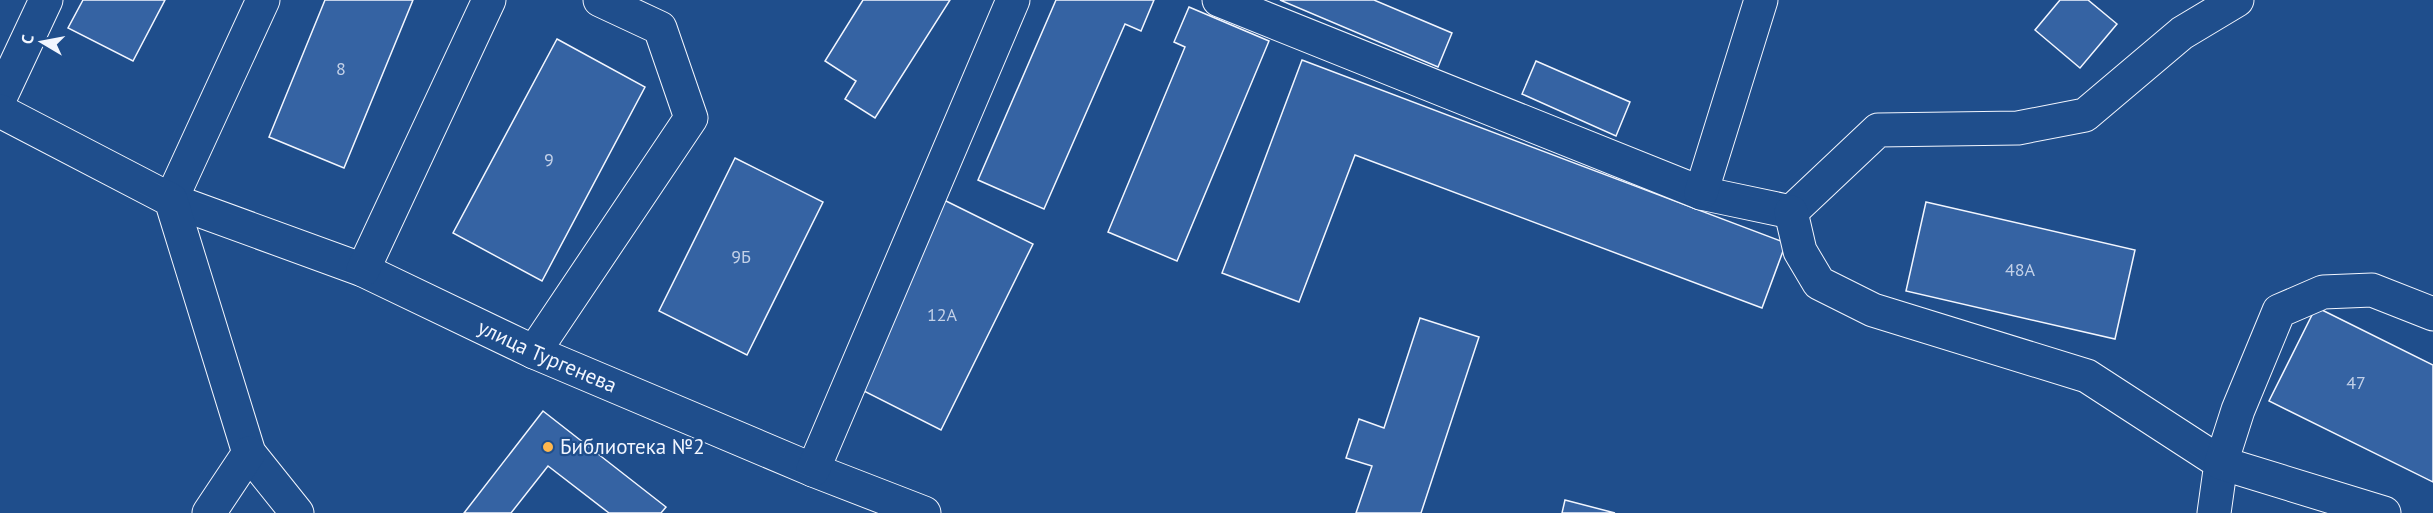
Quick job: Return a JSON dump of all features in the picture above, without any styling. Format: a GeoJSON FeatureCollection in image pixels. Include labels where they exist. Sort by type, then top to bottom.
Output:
{"type":"FeatureCollection","features":[{"type":"Feature","properties":{"kind":"street"},"geometry":{"type":"LineString","coordinates":[[0,98],[46,0]]}},
{"type":"Feature","properties":{"kind":"street"},"geometry":{"type":"LineString","coordinates":[[263,0],[171,200],[249,453],[297,513]]}},
{"type":"Feature","properties":{"kind":"street"},"geometry":{"type":"LineString","coordinates":[[363,270],[489,0]]}},
{"type":"Feature","properties":{"kind":"street"},"geometry":{"type":"LineString","coordinates":[[534,352],[691,118],[660,28],[600,0]]}},
{"type":"Feature","properties":{"kind":"street"},"geometry":{"type":"LineString","coordinates":[[813,470],[1013,0]]}},
{"type":"Feature","properties":{"kind":"street"},"geometry":{"type":"LineString","coordinates":[[1219,0],[1701,193],[1791,212]]}},
{"type":"Feature","properties":{"kind":"street"},"geometry":{"type":"LineString","coordinates":[[1701,193],[1761,0]]}},
{"type":"Feature","properties":{"kind":"street"},"geometry":{"type":"LineString","coordinates":[[1791,212],[1878,130],[2018,128],[2085,115],[2182,33],[2237,0]]}},
{"type":"Feature","properties":{"kind":"street","name":"улица Тургенева"},"geometry":{"type":"LineString","coordinates":[[0,111],[171,200],[363,270],[534,352],[813,470],[924,513]]}},
{"type":"Feature","properties":{"kind":"street"},"geometry":{"type":"LineString","coordinates":[[1791,212],[1800,251],[1819,283],[1873,310],[2087,376],[2221,463],[2384,513]]}},
{"type":"Feature","properties":{"kind":"street"},"geometry":{"type":"LineString","coordinates":[[2214,513],[2221,463],[2238,410],[2279,311],[2324,292],[2372,290],[2433,314]]}},
{"type":"Feature","properties":{"kind":"street"},"geometry":{"type":"LineString","coordinates":[[209,513],[249,453]]}},
{"type":"Feature","properties":{"kind":"building"},"geometry":{"type":"Polygon","coordinates":[[[83,0],[165,0],[133,61],[68,28],[83,0]]]}},
{"type":"Feature","properties":{"kind":"building"},"geometry":{"type":"Polygon","coordinates":[[[325,0],[413,0],[344,168],[269,137],[325,0]]]}},
{"type":"Feature","properties":{"kind":"building"},"geometry":{"type":"Polygon","coordinates":[[[863,0],[950,0],[875,118],[845,99],[856,81],[825,61],[863,0]]]}},
{"type":"Feature","properties":{"kind":"building"},"geometry":{"type":"Polygon","coordinates":[[[1056,0],[1154,0],[1141,31],[1125,24],[1044,209],[978,180],[1056,0]]]}},
{"type":"Feature","properties":{"kind":"building"},"geometry":{"type":"Polygon","coordinates":[[[1280,0],[1374,0],[1452,33],[1438,67],[1280,0]]]}},
{"type":"Feature","properties":{"kind":"building"},"geometry":{"type":"Polygon","coordinates":[[[2060,0],[2088,0],[2117,24],[2080,68],[2035,30],[2060,0]]]}},
{"type":"Feature","properties":{"kind":"building"},"geometry":{"type":"Polygon","coordinates":[[[1189,7],[1269,41],[1177,261],[1108,232],[1185,47],[1174,42],[1189,7]]]}},
{"type":"Feature","properties":{"kind":"building"},"geometry":{"type":"Polygon","coordinates":[[[557,39],[645,87],[542,281],[453,233],[557,39]]]}},
{"type":"Feature","properties":{"kind":"building"},"geometry":{"type":"Polygon","coordinates":[[[1302,60],[1786,243],[1762,308],[1355,155],[1299,302],[1222,273],[1302,60]]]}},
{"type":"Feature","properties":{"kind":"building"},"geometry":{"type":"Polygon","coordinates":[[[1536,61],[1630,102],[1616,136],[1522,94],[1536,61]]]}},
{"type":"Feature","properties":{"kind":"building"},"geometry":{"type":"Polygon","coordinates":[[[735,158],[823,202],[747,355],[659,311],[735,158]]]}},
{"type":"Feature","properties":{"kind":"building"},"geometry":{"type":"Polygon","coordinates":[[[944,200],[1033,244],[941,430],[852,385],[944,200]]]}},
{"type":"Feature","properties":{"kind":"building"},"geometry":{"type":"Polygon","coordinates":[[[1926,202],[2135,250],[2115,339],[1906,291],[1926,202]]]}},
{"type":"Feature","properties":{"kind":"building"},"geometry":{"type":"Polygon","coordinates":[[[2316,307],[2433,365],[2433,482],[2269,401],[2316,307]]]}},
{"type":"Feature","properties":{"kind":"building"},"geometry":{"type":"Polygon","coordinates":[[[1420,318],[1479,337],[1421,513],[1356,513],[1372,466],[1346,458],[1359,419],[1384,428],[1420,318]]]}},
{"type":"Feature","properties":{"kind":"building"},"geometry":{"type":"Polygon","coordinates":[[[543,411],[666,507],[661,513],[609,513],[548,466],[511,513],[464,513],[543,411]]]}},
{"type":"Feature","properties":{"kind":"building"},"geometry":{"type":"Polygon","coordinates":[[[1565,500],[1615,513],[1562,513],[1565,500]]]}},
{"type":"Feature","properties":{"kind":"place","name":"Библиотека №2"},"geometry":{"type":"Point","coordinates":[548,447]}}]}
